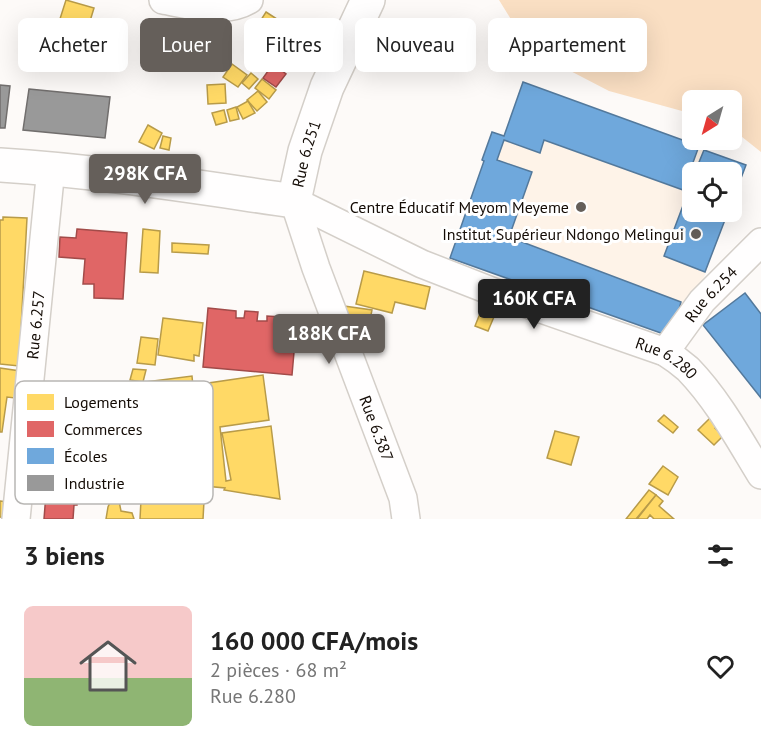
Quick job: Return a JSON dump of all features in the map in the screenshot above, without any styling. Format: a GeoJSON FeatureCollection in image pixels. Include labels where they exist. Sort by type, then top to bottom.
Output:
{"type":"FeatureCollection","features":[{"type":"Feature","properties":{"kind":"main road","name":"Rue 6.251"},"geometry":{"type":"LineString","coordinates":[[0,165],[51,168],[294,201],[305,151],[324,97],[368,0]]}},
{"type":"Feature","properties":{"kind":"street"},"geometry":{"type":"LineString","coordinates":[[163,0],[221,9],[243,4],[249,0]]}},
{"type":"Feature","properties":{"kind":"street","name":"Rue 6.257"},"geometry":{"type":"LineString","coordinates":[[30,381],[51,168]]}},
{"type":"Feature","properties":{"kind":"street","name":"Rue 6.280"},"geometry":{"type":"LineString","coordinates":[[294,201],[422,264],[504,296],[665,352],[687,368],[704,388],[732,427],[761,475]]}},
{"type":"Feature","properties":{"kind":"street","name":"Rue 6.387"},"geometry":{"type":"LineString","coordinates":[[294,201],[316,268],[403,498],[406,519]]}},
{"type":"Feature","properties":{"kind":"street","name":"Rue 6.254"},"geometry":{"type":"LineString","coordinates":[[665,352],[702,301],[761,242]]}},
{"type":"Feature","properties":{"kind":"street","name":"Rue 6.257"},"geometry":{"type":"LineString","coordinates":[[16,519],[17,504]]}},
{"type":"Feature","properties":{"kind":"shaded area"},"geometry":{"type":"Polygon","coordinates":[[[499,0],[761,0],[761,152],[742,137],[742,90],[682,90],[682,111],[609,91],[572,72],[647,72],[647,18],[510,18],[499,0]]]}},
{"type":"Feature","properties":{"kind":"shaded area","name":"Centre Éducatif Meyom Meyeme"},"geometry":{"type":"Polygon","coordinates":[[[523,82],[682,140],[682,150],[704,150],[738,162],[682,162],[682,222],[724,222],[693,307],[672,337],[450,258],[484,162],[482,160],[492,132],[504,135],[523,82]]]}},
{"type":"Feature","properties":{"kind":"shaded area","name":"Centre Éducatif Meyom Meyeme"},"geometry":{"type":"Polygon","coordinates":[[[742,164],[746,165],[742,176],[742,164]]]}},
{"type":"Feature","properties":{"kind":"building: Logements"},"geometry":{"type":"Polygon","coordinates":[[[66,0],[94,8],[91,18],[60,18],[66,0]]]}},
{"type":"Feature","properties":{"kind":"building: Logements"},"geometry":{"type":"Polygon","coordinates":[[[266,12],[275,18],[262,18],[266,12]]]}},
{"type":"Feature","properties":{"kind":"building: Logements"},"geometry":{"type":"Polygon","coordinates":[[[232,64],[247,75],[238,87],[223,77],[226,72],[232,72],[232,64]]]}},
{"type":"Feature","properties":{"kind":"building: Logements"},"geometry":{"type":"Polygon","coordinates":[[[251,73],[258,79],[249,89],[242,83],[251,73]]]}},
{"type":"Feature","properties":{"kind":"building: Logements"},"geometry":{"type":"Polygon","coordinates":[[[262,79],[276,90],[269,99],[255,88],[262,79]]]}},
{"type":"Feature","properties":{"kind":"building: Logements"},"geometry":{"type":"Polygon","coordinates":[[[225,84],[226,103],[208,104],[207,85],[225,84]]]}},
{"type":"Feature","properties":{"kind":"building: Logements"},"geometry":{"type":"Polygon","coordinates":[[[258,91],[267,102],[257,111],[247,100],[258,91]]]}},
{"type":"Feature","properties":{"kind":"building: Logements"},"geometry":{"type":"Polygon","coordinates":[[[248,101],[255,113],[243,119],[237,107],[248,101]]]}},
{"type":"Feature","properties":{"kind":"building: Logements"},"geometry":{"type":"Polygon","coordinates":[[[236,107],[239,119],[230,121],[227,110],[236,107]]]}},
{"type":"Feature","properties":{"kind":"building: Logements"},"geometry":{"type":"Polygon","coordinates":[[[224,110],[227,122],[216,125],[212,113],[224,110]]]}},
{"type":"Feature","properties":{"kind":"building: Logements"},"geometry":{"type":"Polygon","coordinates":[[[148,125],[162,133],[154,149],[139,142],[148,125]]]}},
{"type":"Feature","properties":{"kind":"building: Logements"},"geometry":{"type":"Polygon","coordinates":[[[163,136],[171,138],[169,150],[160,148],[163,136]]]}},
{"type":"Feature","properties":{"kind":"building: Logements"},"geometry":{"type":"Polygon","coordinates":[[[3,217],[27,218],[19,366],[0,364],[0,220],[3,220],[3,217]]]}},
{"type":"Feature","properties":{"kind":"building: Logements"},"geometry":{"type":"Polygon","coordinates":[[[143,229],[160,231],[158,273],[140,272],[143,229]]]}},
{"type":"Feature","properties":{"kind":"building: Logements"},"geometry":{"type":"Polygon","coordinates":[[[172,243],[209,245],[208,254],[172,252],[172,243]]]}},
{"type":"Feature","properties":{"kind":"building: Logements"},"geometry":{"type":"Polygon","coordinates":[[[364,271],[430,287],[425,309],[395,302],[392,313],[356,304],[364,271]]]}},
{"type":"Feature","properties":{"kind":"building: Logements"},"geometry":{"type":"Polygon","coordinates":[[[344,306],[372,310],[370,320],[342,316],[344,306]]]}},
{"type":"Feature","properties":{"kind":"building: Logements"},"geometry":{"type":"Polygon","coordinates":[[[483,306],[496,312],[488,331],[475,326],[483,306]]]}},
{"type":"Feature","properties":{"kind":"building: Logements"},"geometry":{"type":"Polygon","coordinates":[[[163,318],[203,323],[199,356],[194,355],[194,361],[158,355],[163,318]]]}},
{"type":"Feature","properties":{"kind":"building: Logements"},"geometry":{"type":"Polygon","coordinates":[[[141,337],[158,339],[155,365],[137,363],[141,337]]]}},
{"type":"Feature","properties":{"kind":"building: Logements"},"geometry":{"type":"Polygon","coordinates":[[[0,368],[20,371],[18,381],[15,381],[15,398],[7,397],[2,432],[0,432],[0,368]]]}},
{"type":"Feature","properties":{"kind":"building: Logements"},"geometry":{"type":"Polygon","coordinates":[[[133,369],[146,370],[143,381],[130,380],[133,369]]]}},
{"type":"Feature","properties":{"kind":"building: Logements"},"geometry":{"type":"Polygon","coordinates":[[[263,375],[269,420],[220,427],[226,481],[231,480],[222,433],[271,426],[280,499],[213,487],[213,382],[263,375]]]}},
{"type":"Feature","properties":{"kind":"building: Logements"},"geometry":{"type":"Polygon","coordinates":[[[192,376],[192,381],[153,381],[192,376]]]}},
{"type":"Feature","properties":{"kind":"building: Logements"},"geometry":{"type":"Polygon","coordinates":[[[664,415],[678,427],[673,433],[658,421],[664,415]]]}},
{"type":"Feature","properties":{"kind":"building: Logements"},"geometry":{"type":"Polygon","coordinates":[[[710,418],[718,426],[715,428],[723,436],[714,445],[698,430],[710,418]]]}},
{"type":"Feature","properties":{"kind":"building: Logements"},"geometry":{"type":"Polygon","coordinates":[[[555,431],[579,437],[571,465],[547,458],[555,431]]]}},
{"type":"Feature","properties":{"kind":"building: Logements"},"geometry":{"type":"Polygon","coordinates":[[[663,466],[678,477],[668,495],[649,484],[663,466]]]}},
{"type":"Feature","properties":{"kind":"building: Logements"},"geometry":{"type":"Polygon","coordinates":[[[649,490],[656,495],[636,519],[626,519],[649,490]]]}},
{"type":"Feature","properties":{"kind":"building: Logements"},"geometry":{"type":"Polygon","coordinates":[[[656,495],[663,501],[659,506],[674,519],[654,519],[650,515],[647,519],[637,519],[656,495]]]}},
{"type":"Feature","properties":{"kind":"building: Logements"},"geometry":{"type":"Polygon","coordinates":[[[0,501],[15,503],[13,519],[0,517],[0,501]]]}},
{"type":"Feature","properties":{"kind":"building: Logements"},"geometry":{"type":"Polygon","coordinates":[[[109,504],[120,504],[121,511],[132,513],[134,519],[106,519],[109,504]]]}},
{"type":"Feature","properties":{"kind":"building: Logements"},"geometry":{"type":"Polygon","coordinates":[[[141,504],[204,504],[203,519],[140,519],[141,504]]]}},
{"type":"Feature","properties":{"kind":"building: Commerces"},"geometry":{"type":"Polygon","coordinates":[[[267,72],[286,74],[276,87],[263,78],[267,72]]]}},
{"type":"Feature","properties":{"kind":"building: Commerces"},"geometry":{"type":"Polygon","coordinates":[[[77,229],[127,233],[123,299],[94,298],[94,284],[83,284],[85,259],[59,257],[60,237],[76,238],[77,229]]]}},
{"type":"Feature","properties":{"kind":"building: Commerces"},"geometry":{"type":"Polygon","coordinates":[[[208,308],[236,311],[236,318],[244,318],[245,311],[258,312],[257,321],[267,321],[267,316],[297,318],[292,375],[203,367],[208,308]]]}},
{"type":"Feature","properties":{"kind":"building: Commerces"},"geometry":{"type":"Polygon","coordinates":[[[45,504],[77,504],[74,505],[73,519],[44,519],[45,504]]]}},
{"type":"Feature","properties":{"kind":"building: Écoles"},"geometry":{"type":"Polygon","coordinates":[[[523,82],[682,140],[682,150],[698,150],[693,162],[682,162],[682,190],[544,140],[540,153],[504,140],[497,160],[532,172],[509,237],[681,302],[672,337],[450,258],[492,132],[504,136],[523,82]]]}},
{"type":"Feature","properties":{"kind":"building: Écoles"},"geometry":{"type":"Polygon","coordinates":[[[704,150],[738,162],[699,162],[704,150]]]}},
{"type":"Feature","properties":{"kind":"building: Écoles"},"geometry":{"type":"Polygon","coordinates":[[[742,164],[746,165],[742,176],[742,164]]]}},
{"type":"Feature","properties":{"kind":"building: Écoles","name":"Institut Supérieur Ndongo Melingui"},"geometry":{"type":"Polygon","coordinates":[[[682,208],[682,222],[724,222],[705,272],[664,256],[682,208]]]}},
{"type":"Feature","properties":{"kind":"building: Écoles"},"geometry":{"type":"Polygon","coordinates":[[[745,293],[761,314],[761,398],[703,325],[745,293]]]}},
{"type":"Feature","properties":{"kind":"building: Industrie"},"geometry":{"type":"Polygon","coordinates":[[[0,85],[10,86],[5,128],[0,128],[0,85]]]}},
{"type":"Feature","properties":{"kind":"building: Industrie"},"geometry":{"type":"Polygon","coordinates":[[[29,89],[110,97],[105,138],[23,130],[29,89]]]}},
{"type":"Feature","properties":{"kind":"place","name":"Centre Éducatif Meyom Meyeme"},"geometry":{"type":"Point","coordinates":[581,207]}},
{"type":"Feature","properties":{"kind":"place","name":"Institut Supérieur Ndongo Melingui"},"geometry":{"type":"Point","coordinates":[696,234]}}]}
